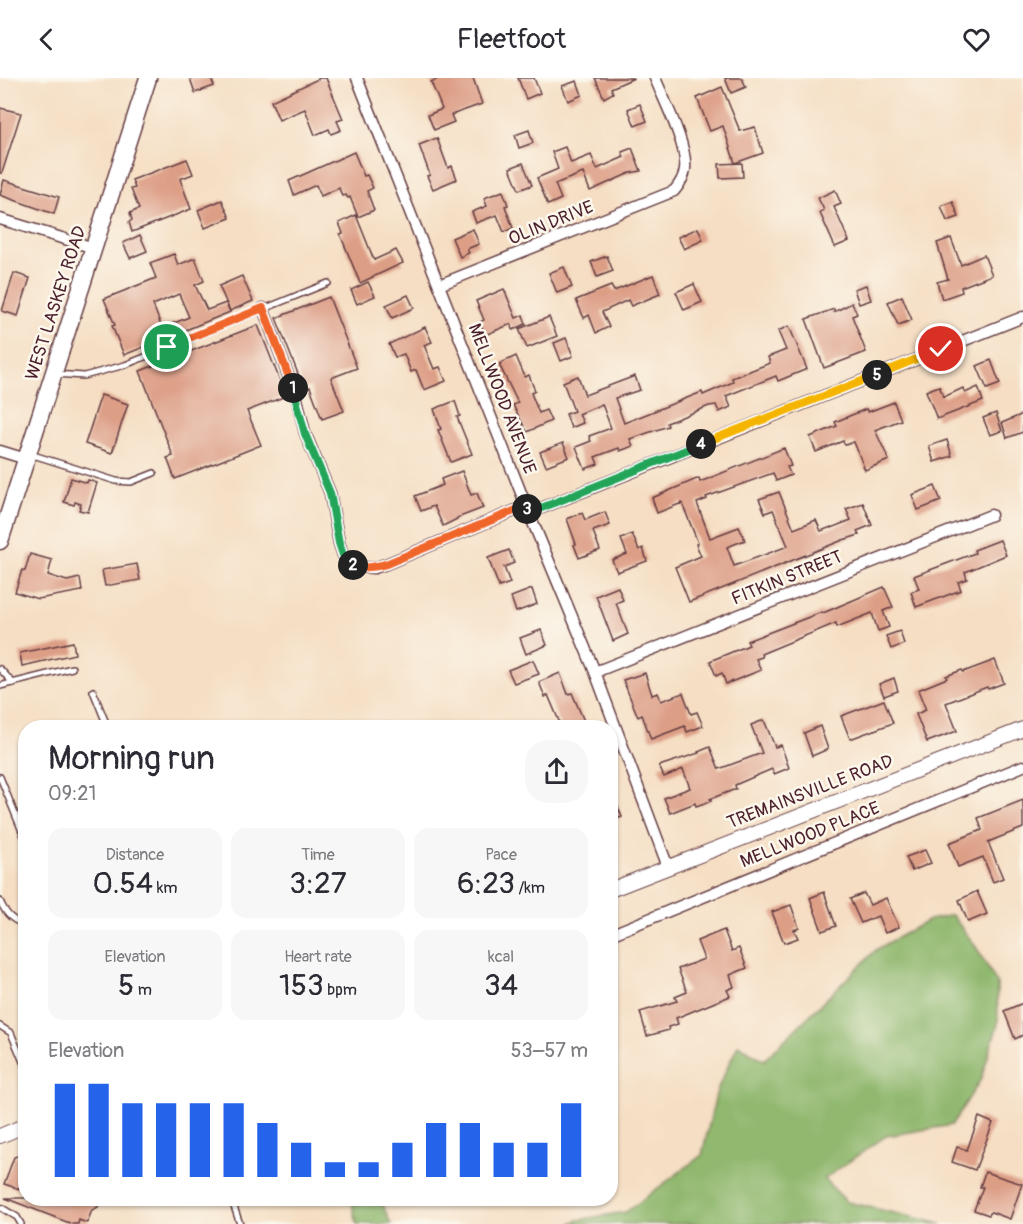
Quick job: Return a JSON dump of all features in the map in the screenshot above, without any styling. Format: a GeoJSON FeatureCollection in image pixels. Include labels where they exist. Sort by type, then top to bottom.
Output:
{"type":"FeatureCollection","features":[{"type":"Feature","properties":{"kind":"main road","name":"WEST LASKEY ROAD"},"geometry":{"type":"LineString","coordinates":[[0,541],[148,78]]}},
{"type":"Feature","properties":{"kind":"street","name":"MELLWOOD AVENUE"},"geometry":{"type":"LineString","coordinates":[[357,78],[613,720]]}},
{"type":"Feature","properties":{"kind":"street","name":"OLIN DRIVE"},"geometry":{"type":"LineString","coordinates":[[440,285],[675,191],[684,175],[684,159],[678,134],[655,78]]}},
{"type":"Feature","properties":{"kind":"street"},"geometry":{"type":"LineString","coordinates":[[0,219],[94,248]]}},
{"type":"Feature","properties":{"kind":"street"},"geometry":{"type":"LineString","coordinates":[[263,308],[297,399],[305,434],[330,493],[343,555],[350,564],[361,567],[386,564],[1023,316]]}},
{"type":"Feature","properties":{"kind":"street"},"geometry":{"type":"LineString","coordinates":[[0,451],[27,456]]}},
{"type":"Feature","properties":{"kind":"street","name":"FITKIN STREET"},"geometry":{"type":"LineString","coordinates":[[595,672],[991,515]]}},
{"type":"Feature","properties":{"kind":"street","name":"TREMAINSVILLE ROAD"},"geometry":{"type":"LineString","coordinates":[[618,887],[1023,729]]}},
{"type":"Feature","properties":{"kind":"street","name":"MELLWOOD AVENUE"},"geometry":{"type":"LineString","coordinates":[[618,733],[668,867]]}},
{"type":"Feature","properties":{"kind":"street","name":"MELLWOOD PLACE"},"geometry":{"type":"LineString","coordinates":[[618,932],[1023,766]]}},
{"type":"Feature","properties":{"kind":"street"},"geometry":{"type":"LineString","coordinates":[[0,1136],[18,1128]]}},
{"type":"Feature","properties":{"kind":"lane"},"geometry":{"type":"LineString","coordinates":[[53,374],[84,376],[125,365],[328,283]]}},
{"type":"Feature","properties":{"kind":"lane"},"geometry":{"type":"LineString","coordinates":[[27,456],[116,481],[131,482],[154,473]]}},
{"type":"Feature","properties":{"kind":"lane"},"geometry":{"type":"LineString","coordinates":[[0,686],[72,668]]}},
{"type":"Feature","properties":{"kind":"lane"},"geometry":{"type":"LineString","coordinates":[[0,669],[13,682]]}},
{"type":"Feature","properties":{"kind":"lane"},"geometry":{"type":"LineString","coordinates":[[93,691],[105,720]]}},
{"type":"Feature","properties":{"kind":"lane"},"geometry":{"type":"LineString","coordinates":[[0,777],[18,821]]}},
{"type":"Feature","properties":{"kind":"lane"},"geometry":{"type":"LineString","coordinates":[[0,901],[5,912],[18,923]]}},
{"type":"Feature","properties":{"kind":"lane"},"geometry":{"type":"LineString","coordinates":[[0,1026],[11,1033],[18,1050]]}},
{"type":"Feature","properties":{"kind":"lane"},"geometry":{"type":"LineString","coordinates":[[234,1206],[240,1224]]}},
{"type":"Feature","properties":{"kind":"lane"},"geometry":{"type":"LineString","coordinates":[[0,1207],[17,1217],[21,1224]]}},
{"type":"Feature","properties":{"kind":"green space"},"geometry":{"type":"Polygon","coordinates":[[[952,915],[976,947],[997,983],[998,1024],[981,1079],[952,1125],[886,1136],[824,1179],[847,1202],[942,1224],[570,1224],[578,1220],[626,1212],[702,1155],[717,1090],[738,1045],[764,1060],[877,949],[929,920],[952,915]]]}},
{"type":"Feature","properties":{"kind":"green space"},"geometry":{"type":"Polygon","coordinates":[[[353,1206],[383,1206],[391,1224],[357,1224],[353,1206]]]}},
{"type":"Feature","properties":{"kind":"building"},"geometry":{"type":"Polygon","coordinates":[[[190,78],[211,78],[214,86],[195,93],[190,78]]]}},
{"type":"Feature","properties":{"kind":"building"},"geometry":{"type":"Polygon","coordinates":[[[320,78],[326,78],[343,119],[337,121],[341,130],[331,134],[329,129],[315,135],[305,109],[279,120],[271,101],[320,78]]]}},
{"type":"Feature","properties":{"kind":"building"},"geometry":{"type":"Polygon","coordinates":[[[435,78],[473,78],[482,104],[451,115],[454,122],[434,130],[428,115],[442,109],[431,82],[436,80],[435,78]]]}},
{"type":"Feature","properties":{"kind":"building"},"geometry":{"type":"Polygon","coordinates":[[[518,78],[534,78],[540,93],[526,99],[518,78]]]}},
{"type":"Feature","properties":{"kind":"building"},"geometry":{"type":"Polygon","coordinates":[[[595,78],[634,78],[611,88],[613,93],[604,98],[595,78]]]}},
{"type":"Feature","properties":{"kind":"building"},"geometry":{"type":"Polygon","coordinates":[[[725,78],[742,78],[746,87],[731,93],[725,78]]]}},
{"type":"Feature","properties":{"kind":"building"},"geometry":{"type":"Polygon","coordinates":[[[577,81],[582,95],[568,101],[562,86],[577,81]]]}},
{"type":"Feature","properties":{"kind":"building"},"geometry":{"type":"Polygon","coordinates":[[[722,87],[740,131],[755,127],[763,153],[735,163],[723,126],[710,131],[697,98],[722,87]]]}},
{"type":"Feature","properties":{"kind":"building"},"geometry":{"type":"Polygon","coordinates":[[[640,104],[647,121],[635,126],[628,109],[640,104]]]}},
{"type":"Feature","properties":{"kind":"building"},"geometry":{"type":"Polygon","coordinates":[[[0,108],[21,113],[2,173],[0,173],[0,108]]]}},
{"type":"Feature","properties":{"kind":"building"},"geometry":{"type":"Polygon","coordinates":[[[529,130],[533,143],[519,148],[515,135],[529,130]]]}},
{"type":"Feature","properties":{"kind":"building"},"geometry":{"type":"Polygon","coordinates":[[[437,138],[448,168],[452,166],[457,179],[433,189],[419,145],[437,138]]]}},
{"type":"Feature","properties":{"kind":"building"},"geometry":{"type":"Polygon","coordinates":[[[565,147],[571,163],[591,155],[597,169],[624,157],[622,152],[632,148],[641,171],[630,173],[590,191],[583,173],[555,184],[561,199],[548,205],[537,178],[558,169],[552,152],[565,147]]]}},
{"type":"Feature","properties":{"kind":"building"},"geometry":{"type":"Polygon","coordinates":[[[354,152],[364,176],[367,175],[373,188],[367,191],[374,210],[358,217],[350,197],[342,196],[339,188],[321,196],[316,185],[294,195],[289,181],[354,152]]]}},
{"type":"Feature","properties":{"kind":"building"},"geometry":{"type":"Polygon","coordinates":[[[187,159],[193,174],[180,179],[191,209],[132,232],[129,222],[132,220],[130,213],[139,209],[131,189],[135,188],[132,180],[187,159]]]}},
{"type":"Feature","properties":{"kind":"building"},"geometry":{"type":"Polygon","coordinates":[[[523,163],[532,185],[519,190],[510,168],[523,163]]]}},
{"type":"Feature","properties":{"kind":"building"},"geometry":{"type":"Polygon","coordinates":[[[742,163],[743,177],[720,178],[719,164],[742,163]]]}},
{"type":"Feature","properties":{"kind":"building"},"geometry":{"type":"Polygon","coordinates":[[[4,180],[59,197],[54,214],[0,195],[4,180]]]}},
{"type":"Feature","properties":{"kind":"building"},"geometry":{"type":"Polygon","coordinates":[[[835,190],[841,204],[834,207],[849,241],[835,247],[820,213],[824,210],[818,198],[835,190]]]}},
{"type":"Feature","properties":{"kind":"building"},"geometry":{"type":"Polygon","coordinates":[[[503,191],[508,205],[505,206],[513,228],[504,232],[497,215],[476,223],[472,212],[487,206],[484,198],[503,191]]]}},
{"type":"Feature","properties":{"kind":"building"},"geometry":{"type":"Polygon","coordinates":[[[222,200],[230,218],[205,228],[198,210],[222,200]]]}},
{"type":"Feature","properties":{"kind":"building"},"geometry":{"type":"Polygon","coordinates":[[[953,202],[959,217],[947,221],[941,206],[953,202]]]}},
{"type":"Feature","properties":{"kind":"building"},"geometry":{"type":"Polygon","coordinates":[[[356,215],[374,260],[396,250],[403,263],[360,283],[340,234],[343,233],[339,223],[356,215]]]}},
{"type":"Feature","properties":{"kind":"building"},"geometry":{"type":"Polygon","coordinates":[[[698,228],[703,240],[684,249],[678,237],[698,228]]]}},
{"type":"Feature","properties":{"kind":"building"},"geometry":{"type":"Polygon","coordinates":[[[473,229],[479,244],[467,249],[469,253],[460,257],[452,238],[473,229]]]}},
{"type":"Feature","properties":{"kind":"building"},"geometry":{"type":"Polygon","coordinates":[[[140,235],[147,251],[130,258],[123,243],[140,235]]]}},
{"type":"Feature","properties":{"kind":"building"},"geometry":{"type":"Polygon","coordinates":[[[951,238],[961,265],[984,255],[992,275],[961,287],[962,292],[942,299],[937,282],[948,279],[937,243],[951,238]]]}},
{"type":"Feature","properties":{"kind":"building"},"geometry":{"type":"Polygon","coordinates":[[[174,254],[178,265],[195,258],[204,281],[195,285],[207,310],[226,303],[230,312],[124,355],[104,299],[156,278],[150,263],[174,254]],[[179,294],[153,305],[162,328],[189,317],[179,294]]]}},
{"type":"Feature","properties":{"kind":"building"},"geometry":{"type":"Polygon","coordinates":[[[607,256],[613,271],[597,277],[591,262],[607,256]]]}},
{"type":"Feature","properties":{"kind":"building"},"geometry":{"type":"Polygon","coordinates":[[[564,267],[572,287],[557,293],[549,273],[564,267]]]}},
{"type":"Feature","properties":{"kind":"building"},"geometry":{"type":"Polygon","coordinates":[[[14,273],[30,278],[18,316],[2,311],[14,273]]]}},
{"type":"Feature","properties":{"kind":"building"},"geometry":{"type":"Polygon","coordinates":[[[653,275],[660,294],[631,306],[628,300],[602,312],[609,327],[596,333],[589,315],[584,318],[576,300],[611,286],[614,291],[653,275]]]}},
{"type":"Feature","properties":{"kind":"building"},"geometry":{"type":"Polygon","coordinates":[[[242,276],[253,301],[230,311],[219,286],[242,276]]]}},
{"type":"Feature","properties":{"kind":"building"},"geometry":{"type":"Polygon","coordinates":[[[368,282],[375,296],[357,304],[351,290],[368,282]]]}},
{"type":"Feature","properties":{"kind":"building"},"geometry":{"type":"Polygon","coordinates":[[[694,284],[702,302],[684,310],[676,292],[694,284]]]}},
{"type":"Feature","properties":{"kind":"building"},"geometry":{"type":"Polygon","coordinates":[[[866,285],[871,300],[859,304],[854,289],[866,285]]]}},
{"type":"Feature","properties":{"kind":"building"},"geometry":{"type":"Polygon","coordinates":[[[504,289],[516,318],[523,315],[526,324],[513,330],[511,324],[485,335],[480,322],[484,320],[476,301],[504,289]]]}},
{"type":"Feature","properties":{"kind":"building"},"geometry":{"type":"Polygon","coordinates":[[[408,295],[414,308],[392,318],[386,305],[408,295]]]}},
{"type":"Feature","properties":{"kind":"building"},"geometry":{"type":"Polygon","coordinates":[[[902,296],[912,320],[898,325],[888,302],[902,296]]]}},
{"type":"Feature","properties":{"kind":"building"},"geometry":{"type":"Polygon","coordinates":[[[329,297],[357,368],[331,378],[344,411],[322,419],[310,387],[304,389],[276,318],[329,297]]]}},
{"type":"Feature","properties":{"kind":"building"},"geometry":{"type":"Polygon","coordinates":[[[852,303],[857,314],[852,316],[866,352],[824,368],[806,319],[834,309],[834,312],[852,303]]]}},
{"type":"Feature","properties":{"kind":"building"},"geometry":{"type":"Polygon","coordinates":[[[549,317],[557,336],[527,348],[519,329],[549,317]]]}},
{"type":"Feature","properties":{"kind":"building"},"geometry":{"type":"Polygon","coordinates":[[[258,325],[286,396],[247,411],[261,445],[175,479],[167,458],[173,456],[140,371],[258,325]]]}},
{"type":"Feature","properties":{"kind":"building"},"geometry":{"type":"Polygon","coordinates":[[[789,326],[807,369],[778,381],[776,376],[726,396],[731,407],[719,412],[716,405],[709,406],[667,423],[668,426],[630,439],[633,446],[620,451],[619,448],[595,457],[598,464],[585,469],[576,447],[591,441],[589,436],[611,428],[602,404],[579,414],[583,423],[571,428],[566,414],[574,411],[563,382],[578,376],[585,395],[635,376],[640,390],[615,398],[624,423],[702,392],[703,395],[733,382],[732,378],[770,363],[768,357],[786,350],[778,331],[789,326]]]}},
{"type":"Feature","properties":{"kind":"building"},"geometry":{"type":"Polygon","coordinates":[[[425,327],[432,342],[424,345],[434,369],[440,367],[446,381],[424,390],[416,370],[411,372],[404,354],[395,357],[389,344],[425,327]]]}},
{"type":"Feature","properties":{"kind":"building"},"geometry":{"type":"Polygon","coordinates":[[[566,338],[573,356],[561,361],[554,343],[566,338]]]}},
{"type":"Feature","properties":{"kind":"building"},"geometry":{"type":"Polygon","coordinates":[[[516,356],[525,377],[529,375],[535,391],[531,393],[539,413],[546,410],[551,421],[527,432],[513,405],[518,403],[499,364],[516,356]]]}},
{"type":"Feature","properties":{"kind":"building"},"geometry":{"type":"Polygon","coordinates":[[[991,360],[1000,384],[987,389],[977,366],[991,360]]]}},
{"type":"Feature","properties":{"kind":"building"},"geometry":{"type":"Polygon","coordinates":[[[939,386],[944,397],[963,388],[965,393],[978,387],[983,401],[937,419],[926,391],[939,386]]]}},
{"type":"Feature","properties":{"kind":"building"},"geometry":{"type":"Polygon","coordinates":[[[101,395],[128,404],[112,453],[85,444],[101,395]]]}},
{"type":"Feature","properties":{"kind":"building"},"geometry":{"type":"Polygon","coordinates":[[[455,401],[460,416],[457,417],[472,454],[451,462],[438,430],[441,429],[434,409],[455,401]]]}},
{"type":"Feature","properties":{"kind":"building"},"geometry":{"type":"Polygon","coordinates":[[[894,402],[901,420],[875,430],[889,460],[865,470],[854,442],[845,445],[843,441],[816,452],[810,437],[837,426],[835,422],[866,409],[868,412],[894,402]]]}},
{"type":"Feature","properties":{"kind":"building"},"geometry":{"type":"Polygon","coordinates":[[[996,413],[1002,431],[990,435],[983,418],[996,413]]]}},
{"type":"Feature","properties":{"kind":"building"},"geometry":{"type":"Polygon","coordinates":[[[1023,414],[1023,432],[1007,438],[1002,423],[1023,414]]]}},
{"type":"Feature","properties":{"kind":"building"},"geometry":{"type":"Polygon","coordinates":[[[947,440],[952,456],[934,462],[929,446],[947,440]]]}},
{"type":"Feature","properties":{"kind":"building"},"geometry":{"type":"Polygon","coordinates":[[[563,443],[569,457],[546,466],[540,452],[563,443]]]}},
{"type":"Feature","properties":{"kind":"building"},"geometry":{"type":"Polygon","coordinates":[[[784,448],[791,466],[787,467],[791,475],[776,481],[773,473],[706,497],[707,499],[697,503],[710,538],[739,527],[745,540],[727,547],[734,566],[788,546],[773,510],[765,513],[759,499],[779,492],[794,529],[816,520],[821,531],[831,528],[851,520],[846,509],[863,503],[872,525],[857,531],[859,535],[689,602],[675,567],[701,556],[696,544],[698,543],[682,503],[657,513],[652,498],[699,478],[700,482],[784,448]]]}},
{"type":"Feature","properties":{"kind":"building"},"geometry":{"type":"Polygon","coordinates":[[[462,471],[471,495],[477,493],[483,508],[443,526],[434,506],[421,511],[415,496],[443,485],[441,479],[462,471]]]}},
{"type":"Feature","properties":{"kind":"building"},"geometry":{"type":"Polygon","coordinates":[[[71,478],[87,483],[88,480],[97,483],[88,512],[79,510],[81,504],[75,502],[74,505],[64,502],[71,478]]]}},
{"type":"Feature","properties":{"kind":"building"},"geometry":{"type":"Polygon","coordinates":[[[935,486],[941,501],[918,510],[912,495],[935,486]]]}},
{"type":"Feature","properties":{"kind":"building"},"geometry":{"type":"Polygon","coordinates":[[[605,512],[610,525],[593,531],[600,550],[579,558],[567,519],[582,513],[585,520],[605,512]]]}},
{"type":"Feature","properties":{"kind":"building"},"geometry":{"type":"Polygon","coordinates":[[[632,534],[639,550],[643,548],[647,561],[617,572],[612,560],[627,554],[621,539],[632,534]]]}},
{"type":"Feature","properties":{"kind":"building"},"geometry":{"type":"Polygon","coordinates":[[[1000,540],[1006,555],[965,572],[967,579],[958,582],[961,590],[916,607],[911,592],[919,589],[914,576],[975,553],[974,550],[1000,540]]]}},
{"type":"Feature","properties":{"kind":"building"},"geometry":{"type":"Polygon","coordinates":[[[509,550],[514,563],[504,567],[510,583],[499,587],[488,558],[509,550]]]}},
{"type":"Feature","properties":{"kind":"building"},"geometry":{"type":"Polygon","coordinates":[[[30,554],[52,560],[48,575],[67,581],[80,578],[82,591],[38,599],[15,592],[30,554]]]}},
{"type":"Feature","properties":{"kind":"building"},"geometry":{"type":"Polygon","coordinates":[[[137,564],[140,580],[105,586],[102,570],[137,564]]]}},
{"type":"Feature","properties":{"kind":"building"},"geometry":{"type":"Polygon","coordinates":[[[618,587],[623,600],[616,603],[628,634],[613,641],[596,596],[618,587]]]}},
{"type":"Feature","properties":{"kind":"building"},"geometry":{"type":"Polygon","coordinates":[[[884,587],[893,607],[883,611],[889,627],[878,631],[872,613],[837,627],[836,623],[761,654],[762,657],[756,659],[761,670],[726,684],[722,673],[716,676],[710,661],[749,645],[747,641],[823,613],[884,587]]]}},
{"type":"Feature","properties":{"kind":"building"},"geometry":{"type":"Polygon","coordinates":[[[532,589],[537,604],[516,612],[511,597],[532,589]]]}},
{"type":"Feature","properties":{"kind":"building"},"geometry":{"type":"Polygon","coordinates":[[[541,630],[547,645],[526,654],[520,638],[541,630]]]}},
{"type":"Feature","properties":{"kind":"building"},"geometry":{"type":"Polygon","coordinates":[[[900,631],[904,644],[891,649],[886,636],[900,631]]]}},
{"type":"Feature","properties":{"kind":"building"},"geometry":{"type":"Polygon","coordinates":[[[73,642],[75,654],[22,666],[20,653],[73,642]]]}},
{"type":"Feature","properties":{"kind":"building"},"geometry":{"type":"Polygon","coordinates":[[[533,660],[539,674],[514,683],[508,670],[533,660]]]}},
{"type":"Feature","properties":{"kind":"building"},"geometry":{"type":"Polygon","coordinates":[[[995,660],[1004,683],[946,703],[957,731],[927,742],[916,714],[926,710],[918,690],[947,678],[946,676],[995,660]]]}},
{"type":"Feature","properties":{"kind":"building"},"geometry":{"type":"Polygon","coordinates":[[[560,673],[568,694],[572,693],[584,720],[559,720],[548,695],[545,697],[539,682],[560,673]]]}},
{"type":"Feature","properties":{"kind":"building"},"geometry":{"type":"Polygon","coordinates":[[[645,673],[652,695],[658,693],[661,701],[683,693],[691,714],[697,712],[703,726],[687,732],[685,726],[651,739],[642,715],[638,717],[623,680],[645,673]]]}},
{"type":"Feature","properties":{"kind":"building"},"geometry":{"type":"Polygon","coordinates":[[[894,678],[898,691],[884,696],[879,684],[894,678]]]}},
{"type":"Feature","properties":{"kind":"building"},"geometry":{"type":"Polygon","coordinates":[[[884,700],[893,723],[850,739],[841,716],[884,700]]]}},
{"type":"Feature","properties":{"kind":"building"},"geometry":{"type":"Polygon","coordinates":[[[764,720],[775,747],[781,745],[789,768],[774,774],[772,769],[735,785],[736,789],[710,799],[711,801],[696,806],[695,803],[670,813],[664,798],[690,788],[683,769],[664,777],[659,766],[710,747],[719,769],[762,753],[751,725],[764,720]]]}},
{"type":"Feature","properties":{"kind":"building"},"geometry":{"type":"Polygon","coordinates":[[[820,726],[828,749],[812,756],[804,733],[820,726]]]}},
{"type":"Feature","properties":{"kind":"building"},"geometry":{"type":"Polygon","coordinates":[[[1023,800],[1023,828],[988,842],[1003,878],[993,882],[983,857],[958,867],[949,843],[982,830],[978,818],[1023,800]]]}},
{"type":"Feature","properties":{"kind":"building"},"geometry":{"type":"Polygon","coordinates":[[[925,850],[931,863],[912,871],[906,857],[925,850]]]}},
{"type":"Feature","properties":{"kind":"building"},"geometry":{"type":"Polygon","coordinates":[[[977,891],[987,914],[968,922],[959,900],[977,891]]]}},
{"type":"Feature","properties":{"kind":"building"},"geometry":{"type":"Polygon","coordinates":[[[824,892],[836,926],[822,931],[810,898],[824,892]]]}},
{"type":"Feature","properties":{"kind":"building"},"geometry":{"type":"Polygon","coordinates":[[[864,893],[870,905],[886,898],[899,927],[885,933],[878,916],[861,923],[850,899],[864,893]]]}},
{"type":"Feature","properties":{"kind":"building"},"geometry":{"type":"Polygon","coordinates":[[[791,905],[799,928],[794,930],[798,938],[784,943],[772,912],[791,905]]]}},
{"type":"Feature","properties":{"kind":"building"},"geometry":{"type":"Polygon","coordinates":[[[724,930],[732,951],[739,948],[747,968],[730,975],[734,987],[727,990],[730,996],[676,1018],[678,1024],[668,1027],[669,1030],[647,1036],[640,1012],[677,1001],[675,997],[687,992],[678,969],[704,959],[697,941],[724,930]]]}},
{"type":"Feature","properties":{"kind":"building"},"geometry":{"type":"Polygon","coordinates":[[[1023,1003],[1023,1035],[1015,1039],[1004,1011],[1023,1003]]]}},
{"type":"Feature","properties":{"kind":"building"},"geometry":{"type":"Polygon","coordinates":[[[979,1117],[993,1123],[975,1170],[952,1162],[957,1147],[967,1150],[979,1117]]]}},
{"type":"Feature","properties":{"kind":"building"},"geometry":{"type":"Polygon","coordinates":[[[18,1156],[18,1188],[4,1184],[14,1157],[18,1156]]]}},
{"type":"Feature","properties":{"kind":"building"},"geometry":{"type":"Polygon","coordinates":[[[985,1172],[1022,1184],[1010,1219],[991,1212],[989,1215],[974,1210],[983,1187],[980,1187],[985,1172]]]}},
{"type":"Feature","properties":{"kind":"building"},"geometry":{"type":"Polygon","coordinates":[[[5,1198],[18,1198],[18,1203],[5,1198]]]}},
{"type":"Feature","properties":{"kind":"building"},"geometry":{"type":"Polygon","coordinates":[[[26,1206],[98,1206],[92,1210],[87,1223],[79,1220],[78,1224],[72,1224],[26,1206]]]}},
{"type":"Feature","properties":{"kind":"route"},"geometry":{"type":"LineString","coordinates":[[167,347],[263,308],[297,399],[305,434],[330,493],[343,555],[350,564],[361,567],[386,564],[526,506],[529,513],[941,349]]}}]}
